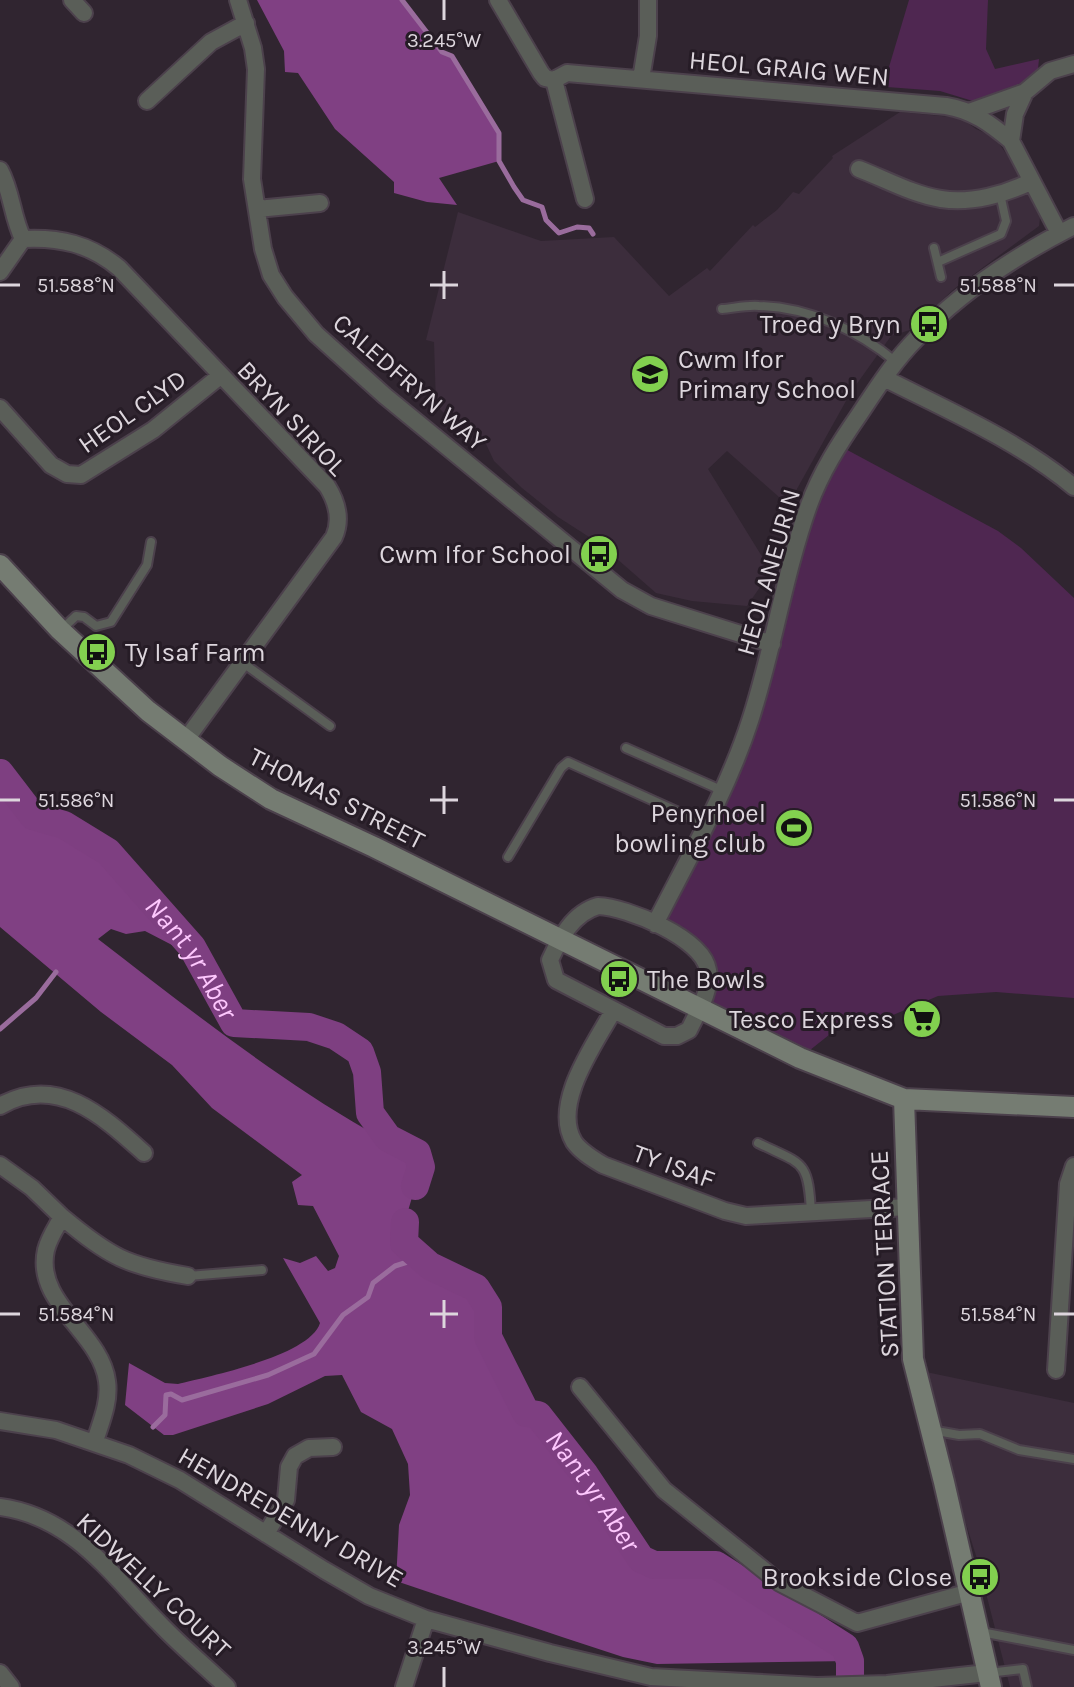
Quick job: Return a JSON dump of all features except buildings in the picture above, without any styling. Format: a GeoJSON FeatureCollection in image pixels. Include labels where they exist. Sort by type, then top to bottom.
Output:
{"type":"FeatureCollection","features":[{"type":"Feature","properties":{"kind":"main road","name":"THOMAS STREET"},"geometry":{"type":"LineString","coordinates":[[0,565],[60,630],[118,685],[185,741],[271,799],[800,1058],[904,1099],[1074,1107]]}},
{"type":"Feature","properties":{"kind":"main road","name":"STATION TERRACE"},"geometry":{"type":"LineString","coordinates":[[904,1099],[913,1359],[989,1680]]}},
{"type":"Feature","properties":{"kind":"street","name":"CALEDFRYN WAY"},"geometry":{"type":"LineString","coordinates":[[238,0],[256,69],[252,179],[263,249],[271,275],[285,297],[316,334],[385,396],[622,590],[651,606],[772,644]]}},
{"type":"Feature","properties":{"kind":"street"},"geometry":{"type":"LineString","coordinates":[[498,0],[541,73],[545,78],[554,80],[585,199]]}},
{"type":"Feature","properties":{"kind":"street"},"geometry":{"type":"LineString","coordinates":[[641,79],[648,36],[648,0]]}},
{"type":"Feature","properties":{"kind":"street"},"geometry":{"type":"LineString","coordinates":[[147,101],[211,42],[246,23]]}},
{"type":"Feature","properties":{"kind":"street"},"geometry":{"type":"LineString","coordinates":[[969,112],[1025,92],[1050,71],[1074,64]]}},
{"type":"Feature","properties":{"kind":"street","name":"HEOL GRAIG WEN"},"geometry":{"type":"LineString","coordinates":[[554,80],[567,73],[946,106],[969,112],[1011,141],[1032,181],[1067,229]]}},
{"type":"Feature","properties":{"kind":"street"},"geometry":{"type":"LineString","coordinates":[[1011,141],[1015,114],[1025,92]]}},
{"type":"Feature","properties":{"kind":"street"},"geometry":{"type":"LineString","coordinates":[[859,169],[940,199],[1000,194],[1032,181]]}},
{"type":"Feature","properties":{"kind":"street"},"geometry":{"type":"LineString","coordinates":[[0,170],[23,239],[0,272]]}},
{"type":"Feature","properties":{"kind":"street"},"geometry":{"type":"LineString","coordinates":[[257,209],[320,203]]}},
{"type":"Feature","properties":{"kind":"street","name":"HEOL ANEURIN"},"geometry":{"type":"LineString","coordinates":[[655,924],[721,790],[749,724],[808,506],[830,459],[884,378],[919,336],[955,302],[1023,253],[1067,229]]}},
{"type":"Feature","properties":{"kind":"street","name":"BRYN SIRIOL"},"geometry":{"type":"LineString","coordinates":[[23,239],[70,243],[91,247],[102,253],[149,298],[334,497],[339,520],[334,537],[185,741]]}},
{"type":"Feature","properties":{"kind":"street","name":"HEOL CLYD"},"geometry":{"type":"LineString","coordinates":[[0,408],[51,465],[67,474],[81,475],[153,430],[220,376]]}},
{"type":"Feature","properties":{"kind":"street"},"geometry":{"type":"LineString","coordinates":[[884,378],[1014,444],[1074,487]]}},
{"type":"Feature","properties":{"kind":"street"},"geometry":{"type":"LineString","coordinates":[[598,906],[613,907],[688,941],[708,969],[708,986],[689,1030],[677,1036],[664,1036],[556,980],[550,960],[560,939],[587,909],[598,906]]}},
{"type":"Feature","properties":{"kind":"street","name":"TY ISAF"},"geometry":{"type":"LineString","coordinates":[[613,1011],[571,1092],[567,1108],[571,1134],[586,1154],[603,1165],[725,1211],[764,1217],[908,1207]]}},
{"type":"Feature","properties":{"kind":"street"},"geometry":{"type":"LineString","coordinates":[[0,1106],[22,1096],[36,1094],[71,1100],[105,1118],[144,1153]]}},
{"type":"Feature","properties":{"kind":"street"},"geometry":{"type":"LineString","coordinates":[[0,1165],[32,1188],[96,1245],[118,1259],[144,1268],[188,1276]]}},
{"type":"Feature","properties":{"kind":"street"},"geometry":{"type":"LineString","coordinates":[[1056,1370],[1068,1184],[1074,1166]]}},
{"type":"Feature","properties":{"kind":"street"},"geometry":{"type":"LineString","coordinates":[[62,1217],[46,1249],[46,1271],[54,1294],[94,1350],[105,1372],[108,1396],[95,1441]]}},
{"type":"Feature","properties":{"kind":"street"},"geometry":{"type":"LineString","coordinates":[[580,1387],[664,1490],[780,1583],[857,1623],[970,1592]]}},
{"type":"Feature","properties":{"kind":"street","name":"HENDREDENNY DRIVE"},"geometry":{"type":"LineString","coordinates":[[0,1421],[95,1441],[164,1471],[369,1596],[426,1619],[550,1653],[651,1677],[817,1686],[989,1680]]}},
{"type":"Feature","properties":{"kind":"street"},"geometry":{"type":"LineString","coordinates":[[266,1534],[286,1500],[289,1467],[295,1456],[309,1448],[333,1447]]}},
{"type":"Feature","properties":{"kind":"street","name":"KIDWELLY COURT"},"geometry":{"type":"LineString","coordinates":[[0,1507],[36,1515],[71,1535],[227,1687]]}},
{"type":"Feature","properties":{"kind":"street"},"geometry":{"type":"LineString","coordinates":[[404,1687],[426,1619]]}},
{"type":"Feature","properties":{"kind":"street"},"geometry":{"type":"LineString","coordinates":[[0,1673],[11,1687]]}},
{"type":"Feature","properties":{"kind":"lane"},"geometry":{"type":"LineString","coordinates":[[938,262],[1001,234],[1006,221],[1000,194]]}},
{"type":"Feature","properties":{"kind":"lane"},"geometry":{"type":"LineString","coordinates":[[934,248],[941,277]]}},
{"type":"Feature","properties":{"kind":"lane"},"geometry":{"type":"LineString","coordinates":[[722,309],[758,305],[801,313],[858,334],[896,362]]}},
{"type":"Feature","properties":{"kind":"lane"},"geometry":{"type":"LineString","coordinates":[[60,630],[76,616],[84,617],[96,626],[111,622],[147,565],[151,542]]}},
{"type":"Feature","properties":{"kind":"lane"},"geometry":{"type":"LineString","coordinates":[[243,663],[330,726]]}},
{"type":"Feature","properties":{"kind":"lane"},"geometry":{"type":"LineString","coordinates":[[626,748],[721,790]]}},
{"type":"Feature","properties":{"kind":"lane"},"geometry":{"type":"LineString","coordinates":[[508,857],[561,768],[568,762],[705,824]]}},
{"type":"Feature","properties":{"kind":"lane"},"geometry":{"type":"LineString","coordinates":[[758,1143],[799,1163],[805,1170],[809,1180],[811,1213]]}},
{"type":"Feature","properties":{"kind":"lane"},"geometry":{"type":"LineString","coordinates":[[188,1276],[262,1270]]}},
{"type":"Feature","properties":{"kind":"lane"},"geometry":{"type":"LineString","coordinates":[[930,1430],[959,1435],[980,1434],[1019,1450],[1074,1459]]}},
{"type":"Feature","properties":{"kind":"lane"},"geometry":{"type":"LineString","coordinates":[[978,1631],[1074,1650]]}},
{"type":"Feature","properties":{"kind":"lane"},"geometry":{"type":"LineString","coordinates":[[989,1680],[1023,1669],[1027,1687]]}},
{"type":"Feature","properties":{"kind":"shaded area"},"geometry":{"type":"Polygon","coordinates":[[[257,0],[402,0],[442,52],[452,56],[499,133],[499,161],[439,178],[457,205],[427,202],[394,193],[394,182],[335,129],[298,73],[285,72],[284,51],[257,0]]]}},
{"type":"Feature","properties":{"kind":"shaded area"},"geometry":{"type":"Polygon","coordinates":[[[909,0],[988,0],[986,49],[995,69],[1039,59],[1038,69],[1016,88],[976,102],[940,91],[887,87],[889,67],[909,0]]]}},
{"type":"Feature","properties":{"kind":"shaded area","name":"Cwm Ifor Primary School"},"geometry":{"type":"Polygon","coordinates":[[[900,112],[961,118],[994,137],[1011,160],[1040,218],[1039,226],[954,289],[910,330],[891,336],[851,392],[788,505],[727,451],[708,469],[771,571],[747,606],[692,601],[656,593],[600,544],[558,517],[522,488],[494,461],[486,444],[454,423],[436,405],[434,342],[426,340],[458,212],[541,241],[614,237],[669,296],[707,268],[710,271],[753,225],[755,227],[777,210],[793,192],[799,194],[832,156],[900,112]]]}},
{"type":"Feature","properties":{"kind":"shaded area"},"geometry":{"type":"Polygon","coordinates":[[[838,445],[998,531],[1021,548],[1074,598],[1074,998],[996,992],[938,996],[893,1015],[839,1027],[800,1058],[699,1008],[708,969],[655,924],[749,724],[808,506],[838,445]]]}},
{"type":"Feature","properties":{"kind":"shaded area"},"geometry":{"type":"Polygon","coordinates":[[[0,773],[33,816],[64,825],[108,852],[192,947],[199,959],[145,931],[126,934],[111,929],[98,939],[297,1086],[373,1133],[417,1153],[421,1167],[405,1221],[404,1243],[430,1266],[476,1288],[488,1307],[488,1337],[526,1413],[538,1415],[585,1475],[641,1559],[654,1565],[716,1565],[845,1647],[850,1661],[657,1664],[623,1657],[396,1581],[399,1525],[410,1495],[408,1464],[392,1429],[361,1412],[342,1375],[325,1376],[268,1404],[173,1435],[164,1435],[125,1405],[129,1363],[165,1383],[178,1384],[257,1363],[298,1345],[312,1335],[320,1323],[283,1258],[300,1263],[316,1256],[328,1271],[335,1268],[339,1256],[313,1206],[298,1205],[292,1182],[302,1175],[212,1108],[172,1065],[101,1012],[0,927],[0,773]]]}},
{"type":"Feature","properties":{"kind":"shaded area"},"geometry":{"type":"Polygon","coordinates":[[[926,1372],[1074,1403],[1074,1687],[1010,1687],[978,1562],[951,1476],[926,1372]]]}},
{"type":"Feature","properties":{"kind":"waterway"},"geometry":{"type":"LineString","coordinates":[[402,0],[442,52],[452,56],[499,133],[499,161],[523,200],[542,207],[546,220],[559,233],[577,227],[589,228],[593,234]]}},
{"type":"Feature","properties":{"kind":"waterway","name":"Nant yr Aber"},"geometry":{"type":"LineString","coordinates":[[0,773],[33,816],[64,825],[108,852],[192,947],[234,1023],[309,1027],[336,1036],[360,1052],[367,1072],[370,1113],[388,1138],[417,1153],[421,1167],[415,1186]]}},
{"type":"Feature","properties":{"kind":"waterway"},"geometry":{"type":"LineString","coordinates":[[0,1029],[36,998],[56,972]]}},
{"type":"Feature","properties":{"kind":"waterway","name":"Nant yr Aber"},"geometry":{"type":"LineString","coordinates":[[405,1222],[404,1243],[430,1266],[476,1288],[488,1307],[488,1337],[526,1413],[538,1415],[585,1475],[641,1559],[654,1565],[716,1565],[845,1647],[850,1661],[850,1687]]}},
{"type":"Feature","properties":{"kind":"waterway"},"geometry":{"type":"LineString","coordinates":[[153,1427],[165,1415],[166,1395],[171,1394],[182,1400],[268,1375],[314,1354],[343,1315],[368,1297],[373,1283],[395,1266],[420,1258]]}},
{"type":"Feature","properties":{"kind":"place","name":"Troed y Bryn"},"geometry":{"type":"Point","coordinates":[929,324]}},
{"type":"Feature","properties":{"kind":"place","name":"Cwm Ifor Primary School"},"geometry":{"type":"Point","coordinates":[650,374]}},
{"type":"Feature","properties":{"kind":"place","name":"Cwm Ifor School"},"geometry":{"type":"Point","coordinates":[599,554]}},
{"type":"Feature","properties":{"kind":"place","name":"Ty Isaf Farm"},"geometry":{"type":"Point","coordinates":[97,652]}},
{"type":"Feature","properties":{"kind":"place","name":"Penyrhoel bowling club"},"geometry":{"type":"Point","coordinates":[794,828]}},
{"type":"Feature","properties":{"kind":"place","name":"The Bowls"},"geometry":{"type":"Point","coordinates":[619,979]}},
{"type":"Feature","properties":{"kind":"place","name":"Tesco Express"},"geometry":{"type":"Point","coordinates":[922,1019]}},
{"type":"Feature","properties":{"kind":"place","name":"Brookside Close"},"geometry":{"type":"Point","coordinates":[980,1577]}}]}
